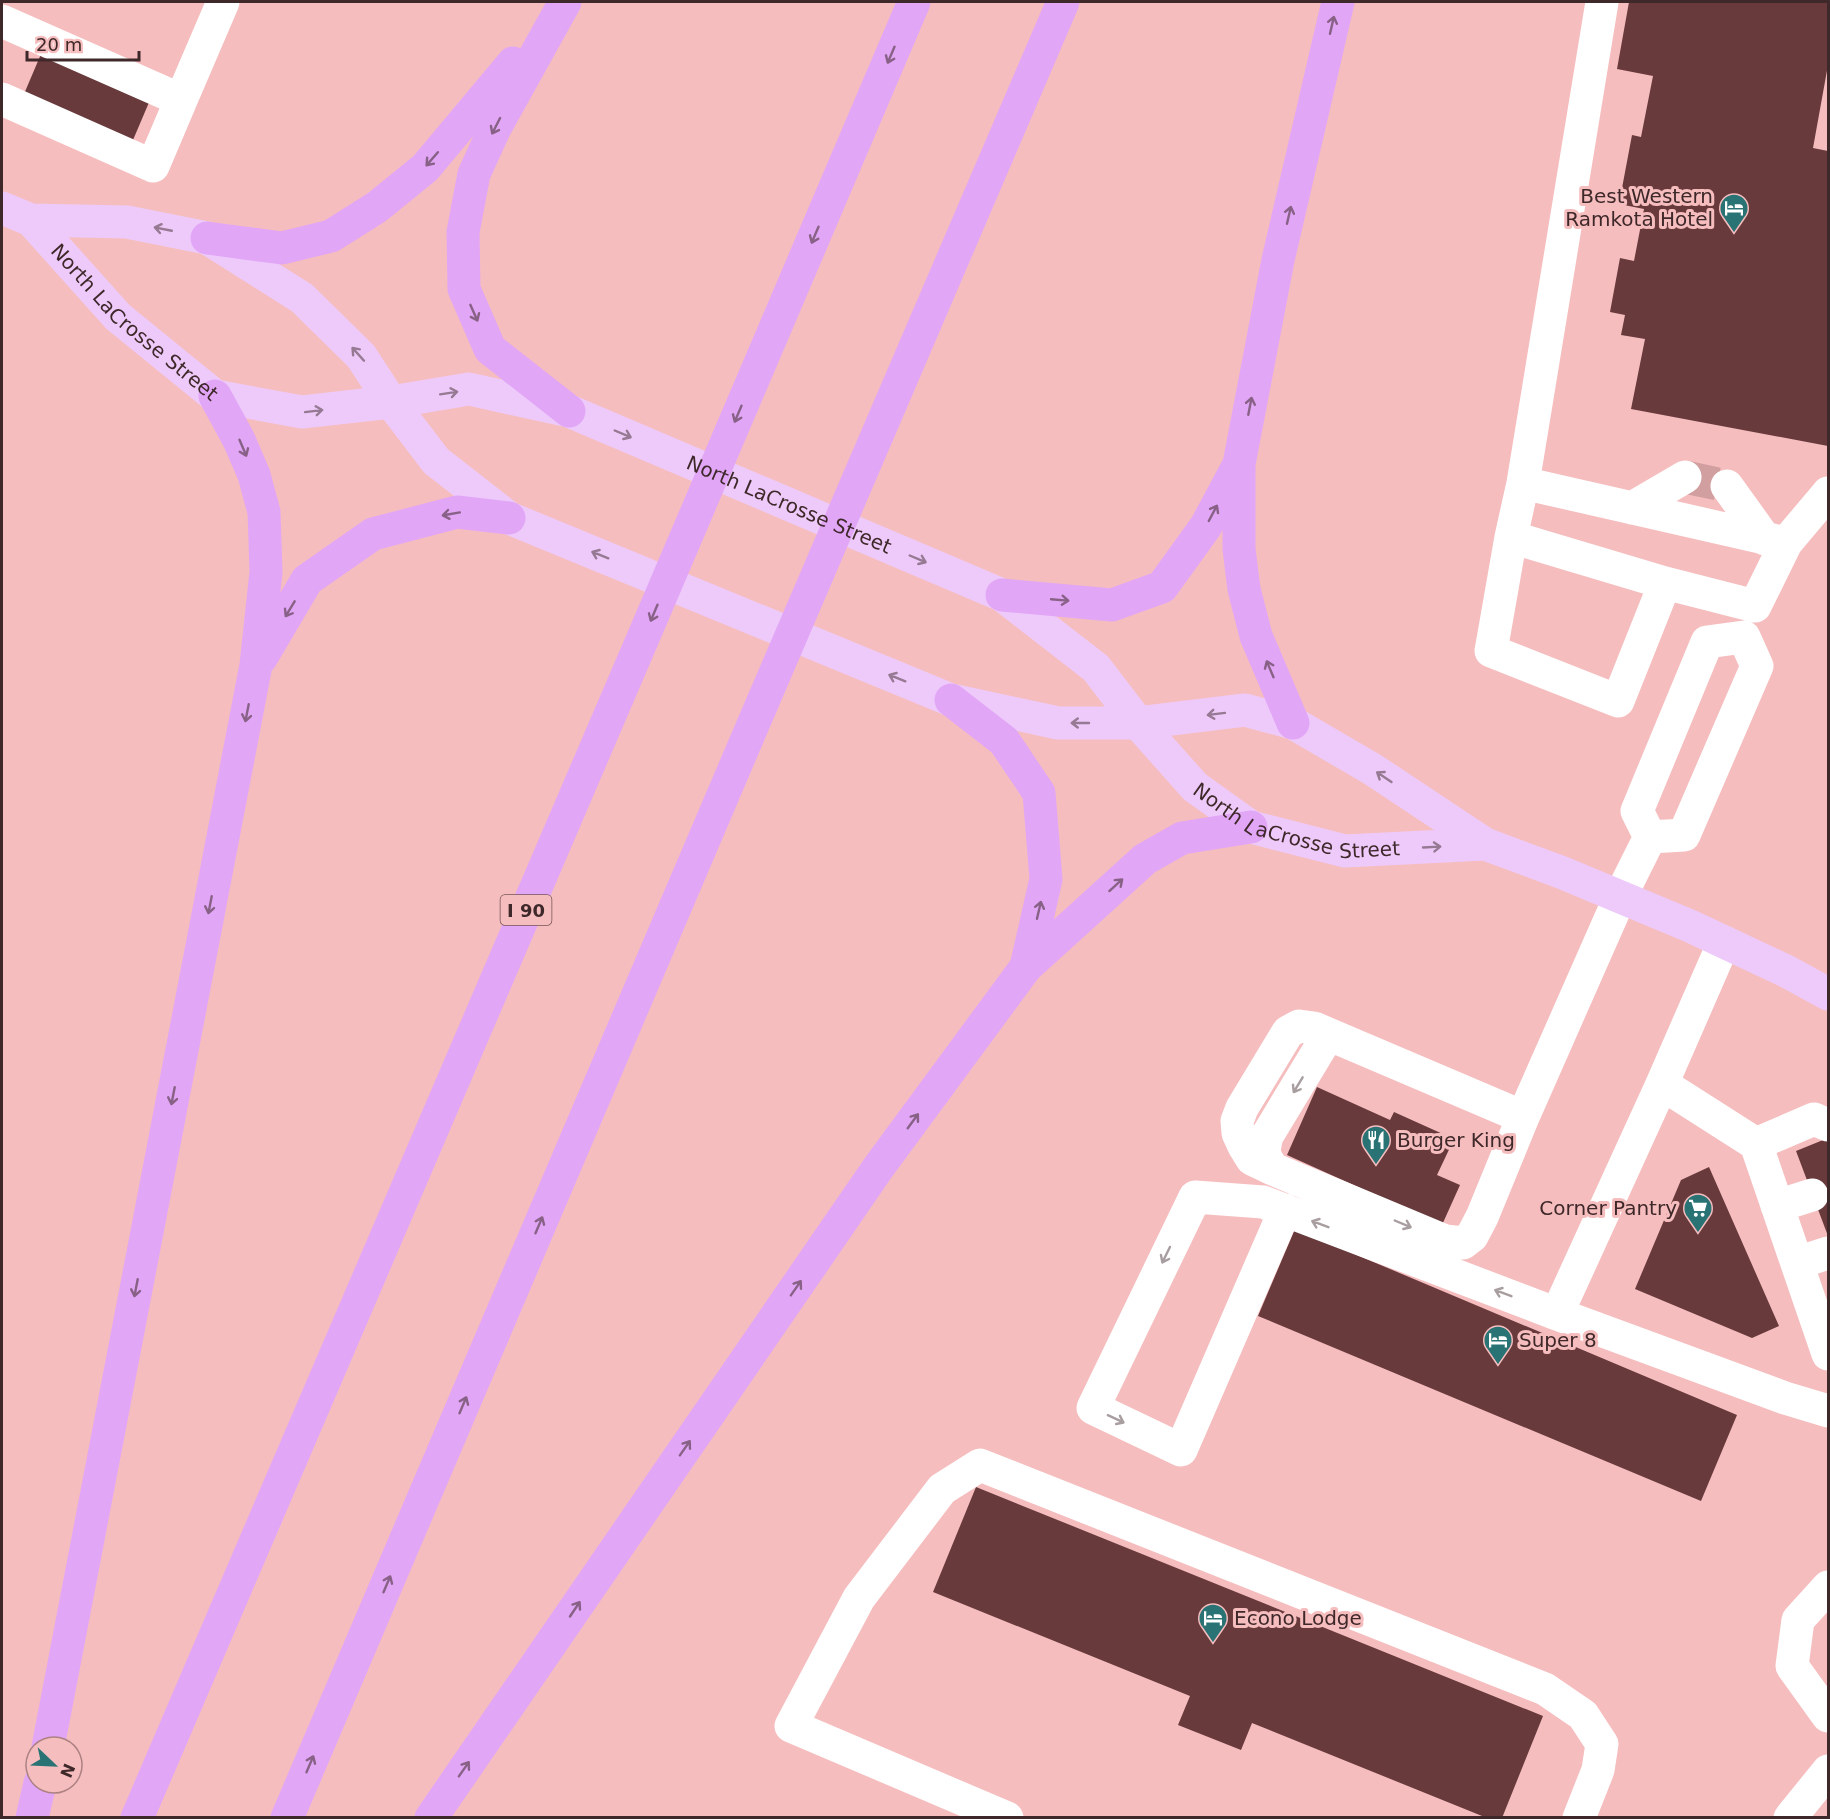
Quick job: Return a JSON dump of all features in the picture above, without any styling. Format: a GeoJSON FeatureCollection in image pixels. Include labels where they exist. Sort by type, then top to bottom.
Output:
{"type":"FeatureCollection","features":[{"type":"Feature","properties":{"kind":"highway"},"geometry":{"type":"LineString","coordinates":[[207,238],[282,248],[331,236],[377,207],[425,168],[564,2]]}},
{"type":"Feature","properties":{"kind":"highway"},"geometry":{"type":"LineString","coordinates":[[564,2],[495,128],[474,174],[463,232],[464,289],[490,349],[569,411]]}},
{"type":"Feature","properties":{"kind":"highway","name":"I 90"},"geometry":{"type":"LineString","coordinates":[[137,1818],[914,2]]}},
{"type":"Feature","properties":{"kind":"highway"},"geometry":{"type":"LineString","coordinates":[[288,1818],[745,742],[1063,2]]}},
{"type":"Feature","properties":{"kind":"highway"},"geometry":{"type":"LineString","coordinates":[[1293,723],[1256,636],[1244,589],[1239,549],[1239,464],[1278,260],[1338,2]]}},
{"type":"Feature","properties":{"kind":"highway"},"geometry":{"type":"LineString","coordinates":[[50,1735],[256,665],[266,572],[264,512],[254,475],[239,440],[215,396]]}},
{"type":"Feature","properties":{"kind":"highway"},"geometry":{"type":"LineString","coordinates":[[1002,595],[1112,605],[1162,587],[1206,526],[1239,464]]}},
{"type":"Feature","properties":{"kind":"highway"},"geometry":{"type":"LineString","coordinates":[[256,665],[307,580],[373,534],[457,512],[509,518]]}},
{"type":"Feature","properties":{"kind":"highway"},"geometry":{"type":"LineString","coordinates":[[951,700],[1004,741],[1039,793],[1046,879],[1026,967]]}},
{"type":"Feature","properties":{"kind":"highway"},"geometry":{"type":"LineString","coordinates":[[431,1818],[878,1168],[1026,967],[1145,859],[1182,838],[1251,827]]}},
{"type":"Feature","properties":{"kind":"highway"},"geometry":{"type":"LineString","coordinates":[[32,1818],[37,1795]]}},
{"type":"Feature","properties":{"kind":"main road","name":"North LaCrosse Street"},"geometry":{"type":"LineString","coordinates":[[16,214],[127,222],[207,238],[302,298],[361,357],[391,402],[436,461],[509,518],[951,700],[1058,723],[1138,723],[1245,710],[1293,723],[1372,769],[1485,844],[1556,870],[1724,942],[1828,993]]}},
{"type":"Feature","properties":{"kind":"main road","name":"North LaCrosse Street"},"geometry":{"type":"LineString","coordinates":[[16,214],[118,317],[215,396],[302,412],[391,402],[469,389],[569,411],[1002,595],[1096,668],[1138,723],[1196,787],[1251,827],[1346,851],[1485,844]]}},
{"type":"Feature","properties":{"kind":"street"},"geometry":{"type":"LineString","coordinates":[[2,99],[153,166],[223,2]]}},
{"type":"Feature","properties":{"kind":"street"},"geometry":{"type":"LineString","coordinates":[[1602,2],[1523,483],[1491,651],[1618,701],[1665,583]]}},
{"type":"Feature","properties":{"kind":"street"},"geometry":{"type":"LineString","coordinates":[[2,21],[181,100]]}},
{"type":"Feature","properties":{"kind":"street"},"geometry":{"type":"LineString","coordinates":[[1632,508],[1685,477]]}},
{"type":"Feature","properties":{"kind":"street"},"geometry":{"type":"LineString","coordinates":[[1523,483],[1775,541]]}},
{"type":"Feature","properties":{"kind":"street"},"geometry":{"type":"LineString","coordinates":[[1727,486],[1775,541]]}},
{"type":"Feature","properties":{"kind":"street"},"geometry":{"type":"LineString","coordinates":[[1650,837],[1684,835],[1757,666],[1744,637],[1775,541],[1828,493]]}},
{"type":"Feature","properties":{"kind":"street"},"geometry":{"type":"LineString","coordinates":[[1511,537],[1665,583],[1755,606]]}},
{"type":"Feature","properties":{"kind":"street"},"geometry":{"type":"LineString","coordinates":[[1650,837],[1637,811],[1707,642],[1744,637]]}},
{"type":"Feature","properties":{"kind":"street"},"geometry":{"type":"LineString","coordinates":[[1523,1117],[1328,1035],[1267,1136],[1263,1151],[1273,1169],[1445,1241],[1463,1243],[1472,1236],[1620,897],[1650,837]]}},
{"type":"Feature","properties":{"kind":"street"},"geometry":{"type":"LineString","coordinates":[[1557,1314],[1724,942]]}},
{"type":"Feature","properties":{"kind":"street"},"geometry":{"type":"LineString","coordinates":[[1662,1084],[1756,1144],[1797,1263],[1821,1309],[1828,1354]]}},
{"type":"Feature","properties":{"kind":"street"},"geometry":{"type":"LineString","coordinates":[[1756,1144],[1814,1119],[1828,1125]]}},
{"type":"Feature","properties":{"kind":"street"},"geometry":{"type":"LineString","coordinates":[[1777,1206],[1812,1195]]}},
{"type":"Feature","properties":{"kind":"street"},"geometry":{"type":"LineString","coordinates":[[1285,1210],[1181,1450],[1093,1408],[1195,1197],[1263,1202],[1285,1210],[1557,1314],[1785,1398],[1828,1411]]}},
{"type":"Feature","properties":{"kind":"street"},"geometry":{"type":"LineString","coordinates":[[1797,1263],[1828,1253]]}},
{"type":"Feature","properties":{"kind":"street"},"geometry":{"type":"LineString","coordinates":[[1007,1818],[791,1726],[859,1598],[942,1489],[980,1465],[1545,1689],[1583,1715],[1602,1744],[1598,1770],[1579,1818]]}},
{"type":"Feature","properties":{"kind":"street"},"geometry":{"type":"LineString","coordinates":[[1828,1587],[1798,1620],[1792,1666],[1828,1716]]}},
{"type":"Feature","properties":{"kind":"street"},"geometry":{"type":"LineString","coordinates":[[1790,1818],[1828,1771]]}},
{"type":"Feature","properties":{"kind":"building","name":"Best Western Ramkota Hotel"},"geometry":{"type":"Polygon","coordinates":[[[1629,2],[1828,2],[1828,65],[1813,148],[1828,151],[1828,446],[1631,409],[1645,339],[1621,335],[1625,315],[1610,312],[1620,258],[1634,261],[1644,209],[1619,204],[1632,135],[1641,137],[1653,76],[1617,69],[1629,2]]]}},
{"type":"Feature","properties":{"kind":"building"},"geometry":{"type":"Polygon","coordinates":[[[44,47],[153,93],[133,140],[24,94],[44,47]]]}},
{"type":"Feature","properties":{"kind":"building","name":"Burger King"},"geometry":{"type":"Polygon","coordinates":[[[1317,1087],[1390,1120],[1394,1112],[1454,1139],[1437,1175],[1460,1185],[1442,1225],[1287,1155],[1317,1087]]]}},
{"type":"Feature","properties":{"kind":"building"},"geometry":{"type":"Polygon","coordinates":[[[1828,1138],[1828,1236],[1796,1151],[1828,1138]]]}},
{"type":"Feature","properties":{"kind":"building","name":"Corner Pantry"},"geometry":{"type":"Polygon","coordinates":[[[1709,1167],[1779,1326],[1752,1338],[1635,1289],[1681,1180],[1709,1167]]]}},
{"type":"Feature","properties":{"kind":"building","name":"Super 8"},"geometry":{"type":"Polygon","coordinates":[[[1295,1229],[1737,1415],[1701,1501],[1258,1316],[1295,1229]]]}},
{"type":"Feature","properties":{"kind":"building","name":"Econo Lodge"},"geometry":{"type":"Polygon","coordinates":[[[976,1487],[1543,1716],[1502,1818],[1487,1818],[1252,1723],[1241,1750],[1178,1725],[1190,1696],[933,1592],[976,1487]]]}},
{"type":"Feature","properties":{"kind":"tunnel"},"geometry":{"type":"LineString","coordinates":[[1685,477],[1727,486]]}},
{"type":"Feature","properties":{"kind":"place","name":"Best Western Ramkota Hotel"},"geometry":{"type":"Point","coordinates":[1734,234]}},
{"type":"Feature","properties":{"kind":"place","name":"Burger King"},"geometry":{"type":"Point","coordinates":[1376,1166]}},
{"type":"Feature","properties":{"kind":"place","name":"Corner Pantry"},"geometry":{"type":"Point","coordinates":[1698,1234]}},
{"type":"Feature","properties":{"kind":"place","name":"Super 8"},"geometry":{"type":"Point","coordinates":[1498,1366]}},
{"type":"Feature","properties":{"kind":"place","name":"Econo Lodge"},"geometry":{"type":"Point","coordinates":[1213,1644]}}]}
